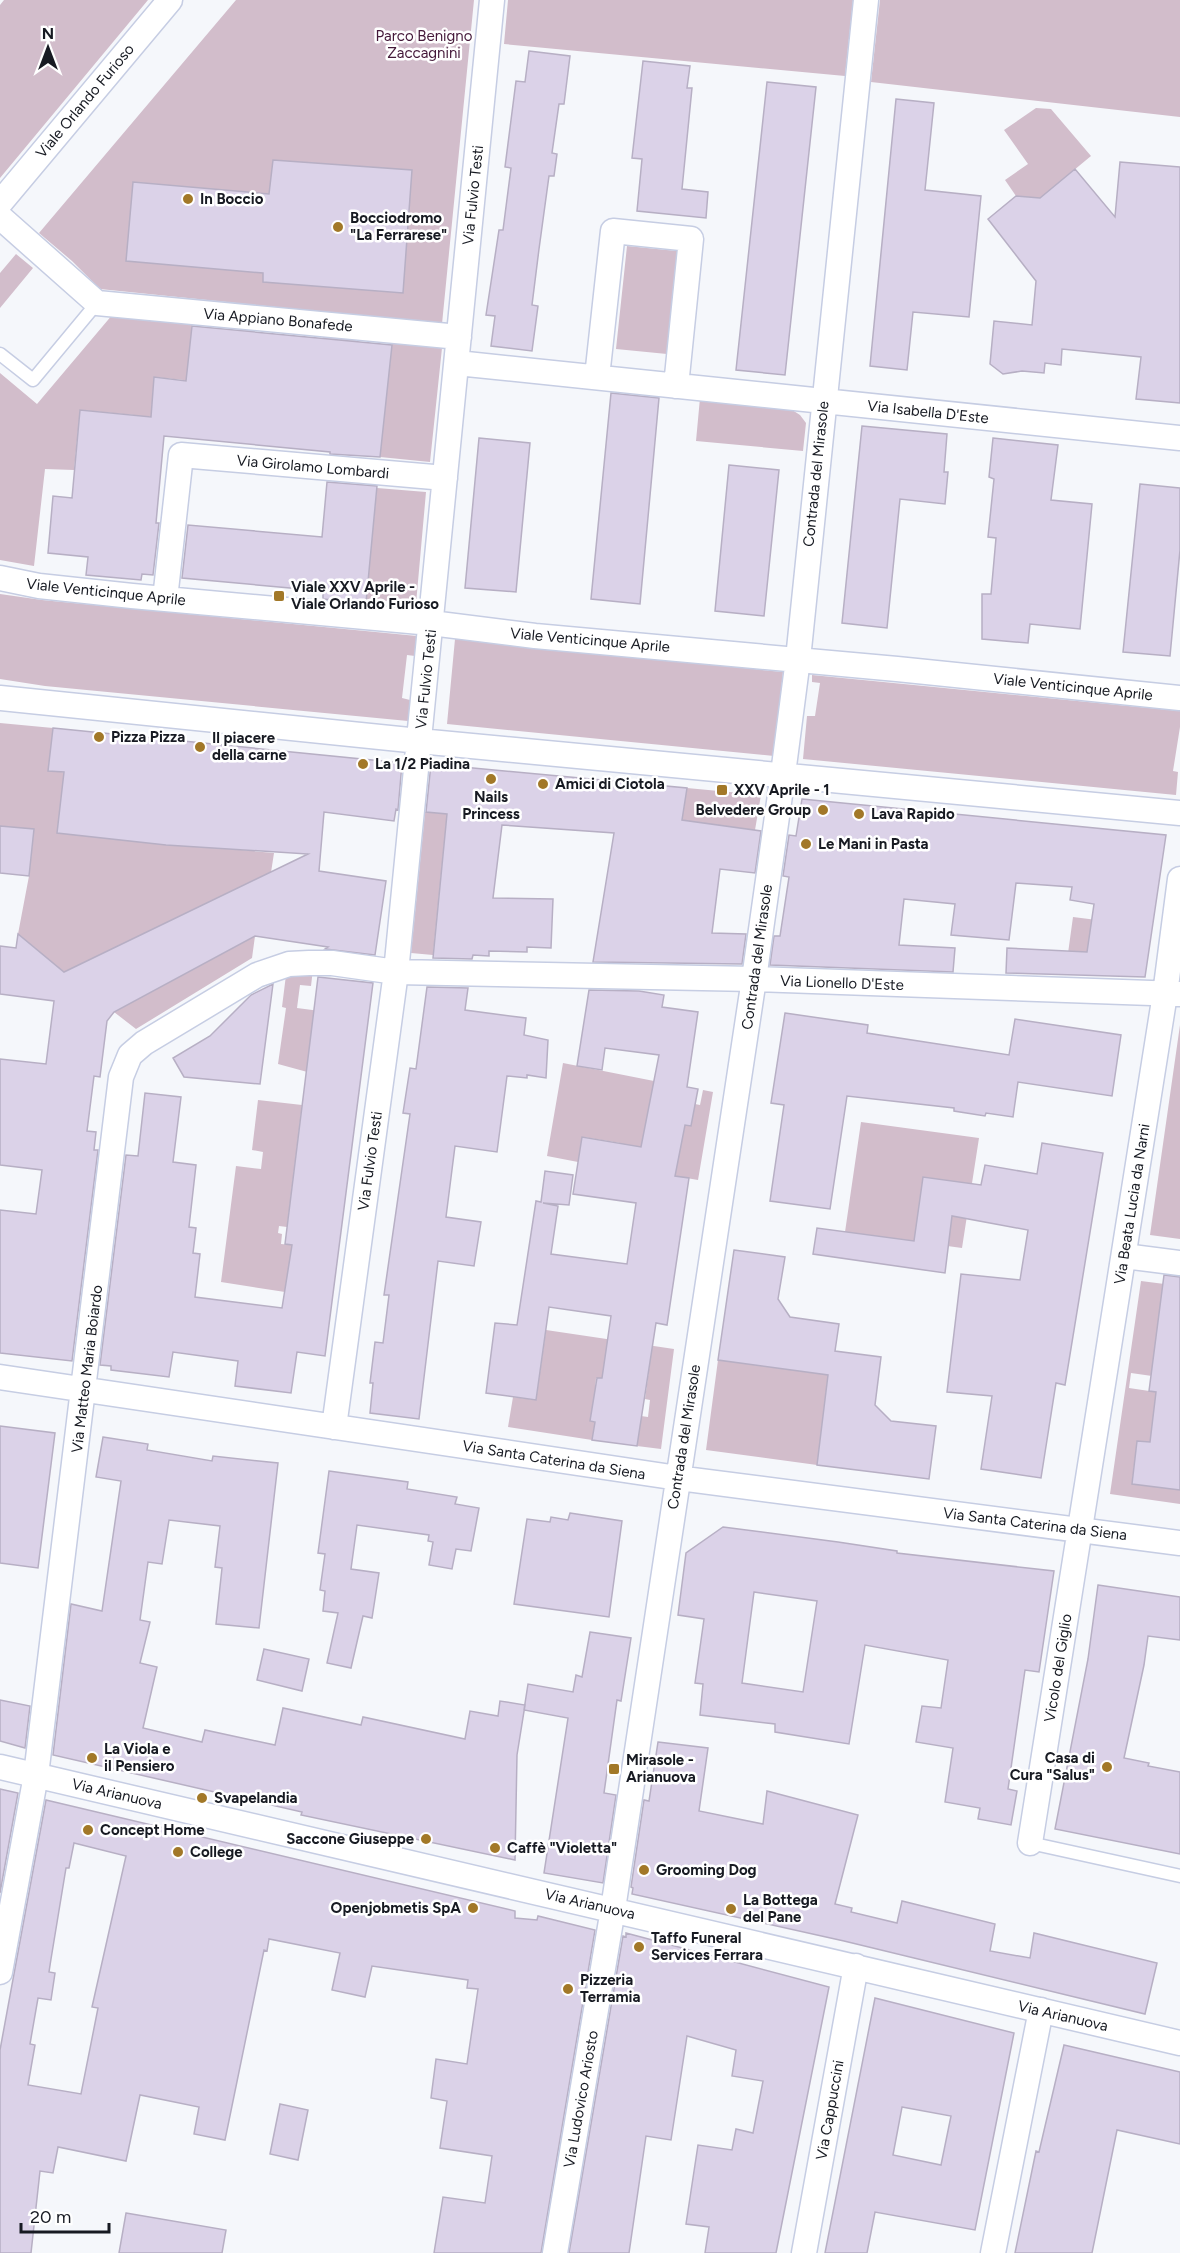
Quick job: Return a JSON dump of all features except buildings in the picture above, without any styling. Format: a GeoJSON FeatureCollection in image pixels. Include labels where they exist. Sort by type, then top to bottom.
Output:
{"type":"FeatureCollection","features":[{"type":"Feature","properties":{"kind":"street","name":"Viale Orlando Furioso"},"geometry":{"type":"LineString","coordinates":[[0,203],[170,0]]}},
{"type":"Feature","properties":{"kind":"street","name":"Via Fulvio Testi"},"geometry":{"type":"LineString","coordinates":[[334,1427],[396,972],[492,0]]}},
{"type":"Feature","properties":{"kind":"street","name":"Contrada del Mirasole"},"geometry":{"type":"LineString","coordinates":[[613,1909],[754,980],[783,774],[798,659],[866,0]]}},
{"type":"Feature","properties":{"kind":"street"},"geometry":{"type":"LineString","coordinates":[[0,218],[97,303]]}},
{"type":"Feature","properties":{"kind":"street"},"geometry":{"type":"LineString","coordinates":[[597,377],[613,231],[692,239],[676,386]]}},
{"type":"Feature","properties":{"kind":"street","name":"Via Appiano Bonafede"},"geometry":{"type":"LineString","coordinates":[[97,303],[459,337]]}},
{"type":"Feature","properties":{"kind":"street","name":"Via Isabella D'Este"},"geometry":{"type":"LineString","coordinates":[[457,363],[1180,438]]}},
{"type":"Feature","properties":{"kind":"street","name":"Via Girolamo Lombardi"},"geometry":{"type":"LineString","coordinates":[[165,599],[181,455],[445,478]]}},
{"type":"Feature","properties":{"kind":"street","name":"Viale Venticinque Aprile"},"geometry":{"type":"LineString","coordinates":[[0,578],[39,586],[165,599],[431,623],[535,636],[798,659],[1180,698]]}},
{"type":"Feature","properties":{"kind":"street"},"geometry":{"type":"LineString","coordinates":[[0,698],[419,741],[1180,813]]}},
{"type":"Feature","properties":{"kind":"street","name":"Via Beata Lucia da Narni"},"geometry":{"type":"LineString","coordinates":[[1080,1530],[1124,1256],[1172,994],[1180,879]]}},
{"type":"Feature","properties":{"kind":"street","name":"Via Matteo Maria Boiardo"},"geometry":{"type":"LineString","coordinates":[[0,1972],[36,1775],[85,1390],[121,1077],[130,1054],[144,1043],[257,975],[274,968],[289,964],[332,963],[396,972]]}},
{"type":"Feature","properties":{"kind":"street","name":"Via Lionello D'Este"},"geometry":{"type":"LineString","coordinates":[[396,972],[754,980],[1172,994]]}},
{"type":"Feature","properties":{"kind":"street"},"geometry":{"type":"LineString","coordinates":[[1124,1256],[1180,1263]]}},
{"type":"Feature","properties":{"kind":"street","name":"Via Santa Caterina da Siena"},"geometry":{"type":"LineString","coordinates":[[0,1377],[678,1478],[1180,1543]]}},
{"type":"Feature","properties":{"kind":"street","name":"Vicolo del Giglio"},"geometry":{"type":"LineString","coordinates":[[1030,1843],[1080,1530]]}},
{"type":"Feature","properties":{"kind":"street","name":"Via Arianuova"},"geometry":{"type":"LineString","coordinates":[[0,1767],[1180,2043]]}},
{"type":"Feature","properties":{"kind":"street","name":"Via Ludovico Ariosto"},"geometry":{"type":"LineString","coordinates":[[555,2253],[613,1909]]}},
{"type":"Feature","properties":{"kind":"street","name":"Via Cappuccini"},"geometry":{"type":"LineString","coordinates":[[804,2253],[855,1966]]}},
{"type":"Feature","properties":{"kind":"street"},"geometry":{"type":"LineString","coordinates":[[993,2253],[1041,2010]]}},
{"type":"Feature","properties":{"kind":"lane"},"geometry":{"type":"LineString","coordinates":[[0,354],[33,380],[97,303]]}},
{"type":"Feature","properties":{"kind":"lane"},"geometry":{"type":"LineString","coordinates":[[1030,1843],[1180,1876]]}},
{"type":"Feature","properties":{"kind":"green space"},"geometry":{"type":"Polygon","coordinates":[[[4,0],[148,0],[0,178],[0,5],[4,0]]]}},
{"type":"Feature","properties":{"kind":"green space","name":"Parco Benigno Zaccagnini"},"geometry":{"type":"Polygon","coordinates":[[[236,0],[474,0],[442,324],[100,289],[39,233],[236,0]]]}},
{"type":"Feature","properties":{"kind":"green space"},"geometry":{"type":"Polygon","coordinates":[[[508,0],[853,0],[845,76],[504,44],[508,0]]]}},
{"type":"Feature","properties":{"kind":"green space"},"geometry":{"type":"Polygon","coordinates":[[[880,0],[1180,0],[1180,117],[871,82],[880,0]]]}},
{"type":"Feature","properties":{"kind":"green space"},"geometry":{"type":"Polygon","coordinates":[[[1036,108],[1051,109],[1091,156],[1033,204],[1016,196],[1005,180],[1028,164],[1004,130],[1036,108]]]}},
{"type":"Feature","properties":{"kind":"green space"},"geometry":{"type":"Polygon","coordinates":[[[627,246],[677,251],[667,354],[616,349],[627,246]]]}},
{"type":"Feature","properties":{"kind":"green space"},"geometry":{"type":"Polygon","coordinates":[[[16,254],[33,268],[0,308],[0,273],[16,254]]]}},
{"type":"Feature","properties":{"kind":"green space"},"geometry":{"type":"Polygon","coordinates":[[[113,314],[192,323],[190,350],[238,355],[241,327],[255,329],[252,356],[320,362],[323,336],[356,339],[354,360],[390,365],[392,343],[442,348],[430,462],[380,457],[387,390],[203,382],[154,377],[151,416],[134,420],[134,415],[80,410],[74,470],[45,469],[34,566],[0,560],[0,373],[37,404],[113,314]]]}},
{"type":"Feature","properties":{"kind":"green space"},"geometry":{"type":"Polygon","coordinates":[[[700,398],[786,406],[800,415],[806,423],[803,451],[696,441],[700,398]]]}},
{"type":"Feature","properties":{"kind":"green space"},"geometry":{"type":"Polygon","coordinates":[[[377,488],[426,492],[416,604],[366,599],[377,488]]]}},
{"type":"Feature","properties":{"kind":"green space"},"geometry":{"type":"Polygon","coordinates":[[[0,594],[417,636],[415,656],[407,655],[402,698],[410,700],[408,721],[45,686],[0,679],[0,594]]]}},
{"type":"Feature","properties":{"kind":"green space"},"geometry":{"type":"Polygon","coordinates":[[[455,639],[783,672],[774,756],[447,724],[455,639]]]}},
{"type":"Feature","properties":{"kind":"green space"},"geometry":{"type":"Polygon","coordinates":[[[812,675],[1180,711],[1180,727],[1173,771],[1178,772],[1176,795],[803,759],[807,716],[815,716],[820,683],[812,682],[812,675]]]}},
{"type":"Feature","properties":{"kind":"green space"},"geometry":{"type":"Polygon","coordinates":[[[0,723],[53,728],[49,771],[104,776],[61,806],[57,833],[274,853],[268,892],[70,977],[18,934],[29,876],[34,830],[0,826],[0,723]]]}},
{"type":"Feature","properties":{"kind":"green space"},"geometry":{"type":"Polygon","coordinates":[[[687,788],[761,795],[755,830],[682,820],[687,788]]]}},
{"type":"Feature","properties":{"kind":"green space"},"geometry":{"type":"Polygon","coordinates":[[[425,812],[447,814],[433,955],[411,953],[425,812]]]}},
{"type":"Feature","properties":{"kind":"green space"},"geometry":{"type":"Polygon","coordinates":[[[1073,917],[1097,920],[1088,947],[1084,975],[1065,975],[1073,917]]]}},
{"type":"Feature","properties":{"kind":"green space"},"geometry":{"type":"Polygon","coordinates":[[[255,936],[252,958],[136,1029],[114,1012],[255,936]]]}},
{"type":"Feature","properties":{"kind":"green space"},"geometry":{"type":"Polygon","coordinates":[[[313,969],[311,986],[300,985],[297,1008],[320,1011],[311,1073],[278,1064],[286,1008],[282,1007],[286,975],[313,969]]]}},
{"type":"Feature","properties":{"kind":"green space"},"geometry":{"type":"Polygon","coordinates":[[[1180,1025],[1180,1239],[1150,1235],[1180,1025]]]}},
{"type":"Feature","properties":{"kind":"green space"},"geometry":{"type":"Polygon","coordinates":[[[563,1063],[654,1081],[643,1138],[685,1125],[691,1126],[695,1104],[700,1105],[703,1090],[713,1092],[698,1180],[617,1166],[620,1143],[583,1137],[578,1162],[547,1156],[563,1063]]]}},
{"type":"Feature","properties":{"kind":"green space"},"geometry":{"type":"Polygon","coordinates":[[[258,1100],[302,1105],[287,1227],[279,1226],[278,1233],[282,1234],[281,1244],[292,1245],[285,1292],[221,1282],[236,1166],[261,1169],[263,1152],[252,1150],[258,1100]]]}},
{"type":"Feature","properties":{"kind":"green space"},"geometry":{"type":"Polygon","coordinates":[[[861,1122],[979,1138],[962,1248],[845,1232],[861,1122]]]}},
{"type":"Feature","properties":{"kind":"green space"},"geometry":{"type":"Polygon","coordinates":[[[1141,1281],[1180,1286],[1180,1380],[1131,1373],[1129,1388],[1156,1392],[1180,1446],[1137,1441],[1132,1483],[1180,1490],[1180,1504],[1110,1494],[1141,1281]]]}},
{"type":"Feature","properties":{"kind":"green space"},"geometry":{"type":"Polygon","coordinates":[[[546,1330],[674,1349],[661,1449],[637,1446],[641,1416],[648,1417],[650,1400],[645,1399],[650,1362],[606,1356],[602,1378],[596,1378],[595,1393],[600,1394],[593,1403],[590,1421],[595,1422],[592,1440],[508,1427],[513,1397],[536,1400],[546,1330]]]}},
{"type":"Feature","properties":{"kind":"green space"},"geometry":{"type":"Polygon","coordinates":[[[718,1360],[828,1375],[817,1465],[706,1450],[718,1360]]]}},
{"type":"Feature","properties":{"kind":"place","name":"In Boccio"},"geometry":{"type":"Point","coordinates":[188,199]}},
{"type":"Feature","properties":{"kind":"place","name":"Bocciodromo \"La Ferrarese\""},"geometry":{"type":"Point","coordinates":[338,227]}},
{"type":"Feature","properties":{"kind":"place","name":"Viale XXV Aprile - Viale Orlando Furioso"},"geometry":{"type":"Point","coordinates":[279,596]}},
{"type":"Feature","properties":{"kind":"place","name":"Pizza Pizza"},"geometry":{"type":"Point","coordinates":[99,737]}},
{"type":"Feature","properties":{"kind":"place","name":"Il piacere della carne"},"geometry":{"type":"Point","coordinates":[200,747]}},
{"type":"Feature","properties":{"kind":"place","name":"La 1/2 Piadina"},"geometry":{"type":"Point","coordinates":[363,764]}},
{"type":"Feature","properties":{"kind":"place","name":"Nails Princess"},"geometry":{"type":"Point","coordinates":[491,779]}},
{"type":"Feature","properties":{"kind":"place","name":"Amici di Ciotola"},"geometry":{"type":"Point","coordinates":[543,784]}},
{"type":"Feature","properties":{"kind":"place","name":"XXV Aprile - 1"},"geometry":{"type":"Point","coordinates":[722,790]}},
{"type":"Feature","properties":{"kind":"place","name":"Belvedere Group"},"geometry":{"type":"Point","coordinates":[823,810]}},
{"type":"Feature","properties":{"kind":"place","name":"Lava Rapido"},"geometry":{"type":"Point","coordinates":[859,814]}},
{"type":"Feature","properties":{"kind":"place","name":"Le Mani in Pasta"},"geometry":{"type":"Point","coordinates":[806,844]}},
{"type":"Feature","properties":{"kind":"place","name":"La Viola e il Pensiero"},"geometry":{"type":"Point","coordinates":[92,1758]}},
{"type":"Feature","properties":{"kind":"place","name":"Casa di Cura \"Salus\""},"geometry":{"type":"Point","coordinates":[1107,1767]}},
{"type":"Feature","properties":{"kind":"place","name":"Mirasole - Arianuova"},"geometry":{"type":"Point","coordinates":[614,1769]}},
{"type":"Feature","properties":{"kind":"place","name":"Svapelandia"},"geometry":{"type":"Point","coordinates":[202,1798]}},
{"type":"Feature","properties":{"kind":"place","name":"Concept Home"},"geometry":{"type":"Point","coordinates":[88,1830]}},
{"type":"Feature","properties":{"kind":"place","name":"Saccone Giuseppe"},"geometry":{"type":"Point","coordinates":[426,1839]}},
{"type":"Feature","properties":{"kind":"place","name":"Caffè \"Violetta\""},"geometry":{"type":"Point","coordinates":[495,1848]}},
{"type":"Feature","properties":{"kind":"place","name":"College"},"geometry":{"type":"Point","coordinates":[178,1852]}},
{"type":"Feature","properties":{"kind":"place","name":"Grooming Dog"},"geometry":{"type":"Point","coordinates":[644,1870]}},
{"type":"Feature","properties":{"kind":"place","name":"Openjobmetis SpA"},"geometry":{"type":"Point","coordinates":[473,1908]}},
{"type":"Feature","properties":{"kind":"place","name":"La Bottega del Pane"},"geometry":{"type":"Point","coordinates":[731,1909]}},
{"type":"Feature","properties":{"kind":"place","name":"Taffo Funeral Services Ferrara"},"geometry":{"type":"Point","coordinates":[639,1947]}},
{"type":"Feature","properties":{"kind":"place","name":"Pizzeria Terramia"},"geometry":{"type":"Point","coordinates":[568,1989]}}]}
